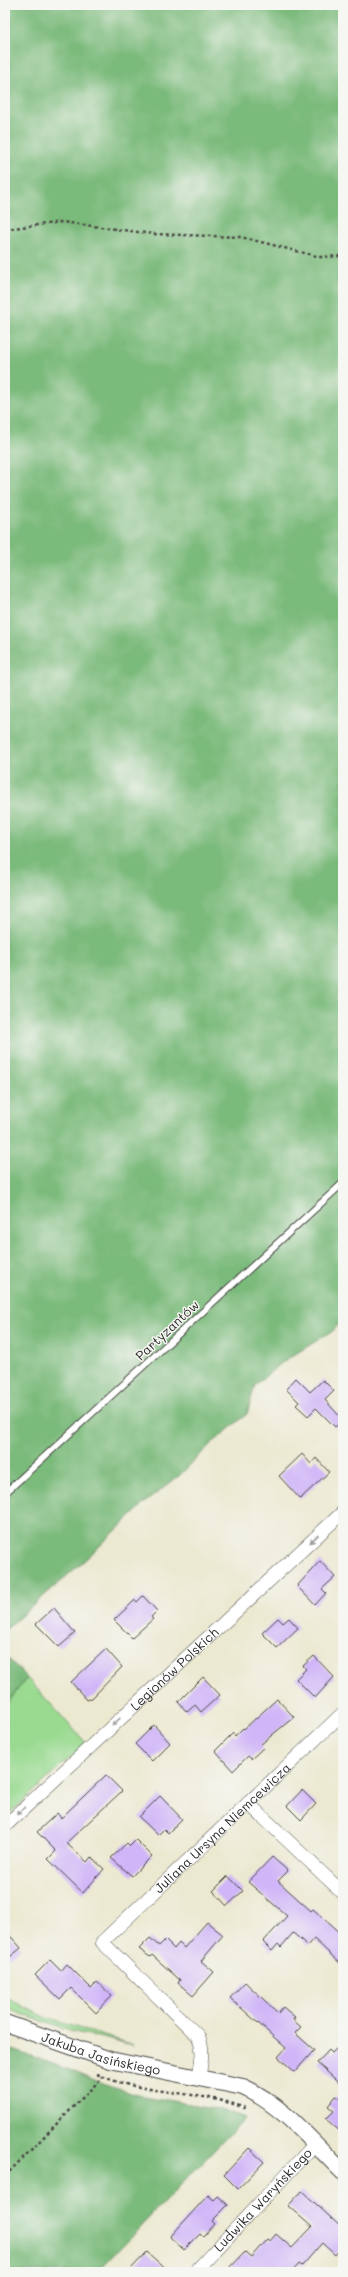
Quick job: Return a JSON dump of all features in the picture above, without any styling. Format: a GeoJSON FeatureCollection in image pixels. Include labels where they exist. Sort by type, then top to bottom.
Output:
{"type":"FeatureCollection","features":[{"type":"Feature","properties":{"kind":"street","name":"Legionów Polskich"},"geometry":{"type":"LineString","coordinates":[[5,1826],[343,1512]]}},
{"type":"Feature","properties":{"kind":"street","name":"Juliana Ursyna Niemcewicza"},"geometry":{"type":"LineString","coordinates":[[199,2077],[202,2044],[198,2036],[102,1942],[343,1713]]}},
{"type":"Feature","properties":{"kind":"street"},"geometry":{"type":"LineString","coordinates":[[248,1803],[343,1892]]}},
{"type":"Feature","properties":{"kind":"street","name":"Jakuba Jasińskiego"},"geometry":{"type":"LineString","coordinates":[[5,2023],[110,2060],[232,2084],[255,2093],[280,2110],[343,2172]]}},
{"type":"Feature","properties":{"kind":"street","name":"Ludwika Waryńskiego"},"geometry":{"type":"LineString","coordinates":[[195,2272],[314,2145]]}},
{"type":"Feature","properties":{"kind":"lane","name":"Partyzantów"},"geometry":{"type":"LineString","coordinates":[[5,1493],[343,1183]]}},
{"type":"Feature","properties":{"kind":"path"},"geometry":{"type":"LineString","coordinates":[[5,229],[62,222],[153,234],[241,237],[320,257],[343,256]]}},
{"type":"Feature","properties":{"kind":"path"},"geometry":{"type":"LineString","coordinates":[[5,2176],[103,2077],[110,2060]]}},
{"type":"Feature","properties":{"kind":"path"},"geometry":{"type":"LineString","coordinates":[[227,2103],[253,2111]]}},
{"type":"Feature","properties":{"kind":"green space"},"geometry":{"type":"Polygon","coordinates":[[[5,5],[343,5],[343,1319],[334,1330],[284,1361],[255,1385],[247,1414],[212,1443],[180,1475],[147,1501],[86,1559],[5,1630],[5,5]]]}},
{"type":"Feature","properties":{"kind":"green space"},"geometry":{"type":"Polygon","coordinates":[[[5,1655],[27,1678],[5,1705],[5,1655]]]}},
{"type":"Feature","properties":{"kind":"green space"},"geometry":{"type":"Polygon","coordinates":[[[27,1678],[86,1743],[5,1818],[5,1705],[27,1678]]]}},
{"type":"Feature","properties":{"kind":"green space"},"geometry":{"type":"Polygon","coordinates":[[[5,1997],[46,2018],[133,2045],[67,2030],[5,2008],[5,1997]]]}},
{"type":"Feature","properties":{"kind":"green space"},"geometry":{"type":"Polygon","coordinates":[[[5,2048],[53,2063],[108,2086],[138,2095],[224,2110],[245,2118],[97,2272],[5,2272],[5,2048]]]}},
{"type":"Feature","properties":{"kind":"building"},"geometry":{"type":"Polygon","coordinates":[[[296,1378],[310,1392],[323,1380],[334,1391],[325,1400],[343,1420],[335,1427],[316,1408],[308,1416],[296,1405],[299,1402],[286,1389],[296,1378]]]}},
{"type":"Feature","properties":{"kind":"building"},"geometry":{"type":"Polygon","coordinates":[[[302,1454],[311,1464],[316,1458],[329,1472],[300,1499],[279,1476],[302,1454]]]}},
{"type":"Feature","properties":{"kind":"building"},"geometry":{"type":"Polygon","coordinates":[[[320,1561],[335,1577],[322,1589],[326,1593],[315,1605],[297,1586],[320,1561]]]}},
{"type":"Feature","properties":{"kind":"building"},"geometry":{"type":"Polygon","coordinates":[[[143,1596],[157,1611],[151,1617],[153,1619],[132,1638],[114,1620],[135,1600],[137,1602],[143,1596]]]}},
{"type":"Feature","properties":{"kind":"building"},"geometry":{"type":"Polygon","coordinates":[[[54,1608],[75,1633],[59,1647],[36,1624],[54,1608]]]}},
{"type":"Feature","properties":{"kind":"building"},"geometry":{"type":"Polygon","coordinates":[[[278,1618],[283,1623],[289,1618],[298,1628],[277,1648],[262,1633],[278,1618]]]}},
{"type":"Feature","properties":{"kind":"building"},"geometry":{"type":"Polygon","coordinates":[[[106,1649],[122,1667],[92,1698],[87,1700],[71,1682],[106,1649]]]}},
{"type":"Feature","properties":{"kind":"building"},"geometry":{"type":"Polygon","coordinates":[[[314,1656],[334,1677],[315,1698],[296,1679],[306,1669],[303,1666],[314,1656]]]}},
{"type":"Feature","properties":{"kind":"building"},"geometry":{"type":"Polygon","coordinates":[[[203,1677],[220,1695],[201,1712],[195,1705],[187,1712],[178,1702],[203,1677]]]}},
{"type":"Feature","properties":{"kind":"building"},"geometry":{"type":"Polygon","coordinates":[[[277,1699],[294,1717],[260,1745],[263,1748],[251,1759],[248,1756],[233,1771],[215,1751],[233,1733],[235,1736],[277,1699]]]}},
{"type":"Feature","properties":{"kind":"building"},"geometry":{"type":"Polygon","coordinates":[[[154,1725],[170,1743],[152,1761],[135,1744],[154,1725]]]}},
{"type":"Feature","properties":{"kind":"building"},"geometry":{"type":"Polygon","coordinates":[[[106,1775],[122,1791],[66,1843],[87,1862],[91,1857],[104,1869],[83,1893],[48,1859],[56,1851],[37,1832],[57,1813],[61,1818],[106,1775]]]}},
{"type":"Feature","properties":{"kind":"building"},"geometry":{"type":"Polygon","coordinates":[[[302,1790],[316,1804],[301,1820],[287,1806],[302,1790]]]}},
{"type":"Feature","properties":{"kind":"building"},"geometry":{"type":"Polygon","coordinates":[[[160,1796],[182,1819],[168,1833],[164,1829],[158,1835],[139,1817],[160,1796]]]}},
{"type":"Feature","properties":{"kind":"building"},"geometry":{"type":"Polygon","coordinates":[[[136,1840],[152,1856],[132,1876],[111,1858],[127,1843],[130,1846],[136,1840]]]}},
{"type":"Feature","properties":{"kind":"building"},"geometry":{"type":"Polygon","coordinates":[[[272,1857],[288,1871],[278,1881],[311,1911],[313,1909],[343,1936],[343,1966],[314,1939],[308,1946],[293,1933],[281,1947],[278,1944],[272,1951],[263,1942],[287,1916],[248,1882],[272,1857]]]}},
{"type":"Feature","properties":{"kind":"building"},"geometry":{"type":"Polygon","coordinates":[[[228,1876],[243,1891],[227,1906],[213,1891],[228,1876]]]}},
{"type":"Feature","properties":{"kind":"building"},"geometry":{"type":"Polygon","coordinates":[[[207,1922],[223,1935],[201,1961],[214,1972],[193,1996],[178,1983],[180,1980],[152,1955],[150,1957],[139,1949],[150,1938],[159,1946],[165,1940],[174,1949],[179,1943],[184,1948],[207,1922]]]}},
{"type":"Feature","properties":{"kind":"building"},"geometry":{"type":"Polygon","coordinates":[[[5,1930],[21,1948],[5,1961],[5,1930]]]}},
{"type":"Feature","properties":{"kind":"building"},"geometry":{"type":"Polygon","coordinates":[[[50,1960],[61,1971],[67,1964],[91,1988],[97,1982],[112,1996],[96,2013],[71,1988],[60,1999],[35,1975],[50,1960]]]}},
{"type":"Feature","properties":{"kind":"building"},"geometry":{"type":"Polygon","coordinates":[[[245,1982],[278,2013],[283,2007],[295,2017],[293,2020],[301,2027],[295,2033],[314,2050],[295,2072],[278,2057],[286,2048],[230,1998],[245,1982]]]}},
{"type":"Feature","properties":{"kind":"building"},"geometry":{"type":"Polygon","coordinates":[[[343,2042],[343,2086],[317,2063],[329,2050],[332,2053],[343,2042]]]}},
{"type":"Feature","properties":{"kind":"building"},"geometry":{"type":"Polygon","coordinates":[[[336,2096],[343,2100],[343,2134],[326,2119],[334,2111],[328,2106],[336,2096]]]}},
{"type":"Feature","properties":{"kind":"building"},"geometry":{"type":"Polygon","coordinates":[[[249,2148],[264,2162],[238,2189],[224,2175],[249,2148]]]}},
{"type":"Feature","properties":{"kind":"building"},"geometry":{"type":"Polygon","coordinates":[[[302,2191],[343,2229],[343,2246],[335,2255],[322,2243],[302,2266],[299,2264],[292,2272],[226,2272],[245,2252],[251,2257],[267,2239],[270,2241],[276,2234],[292,2248],[312,2227],[288,2206],[302,2191]]]}},
{"type":"Feature","properties":{"kind":"building"},"geometry":{"type":"Polygon","coordinates":[[[208,2195],[214,2200],[218,2196],[228,2205],[212,2221],[215,2224],[203,2237],[200,2234],[184,2250],[170,2237],[208,2195]]]}},
{"type":"Feature","properties":{"kind":"building"},"geometry":{"type":"Polygon","coordinates":[[[147,2252],[169,2272],[128,2272],[147,2252]]]}}]}
